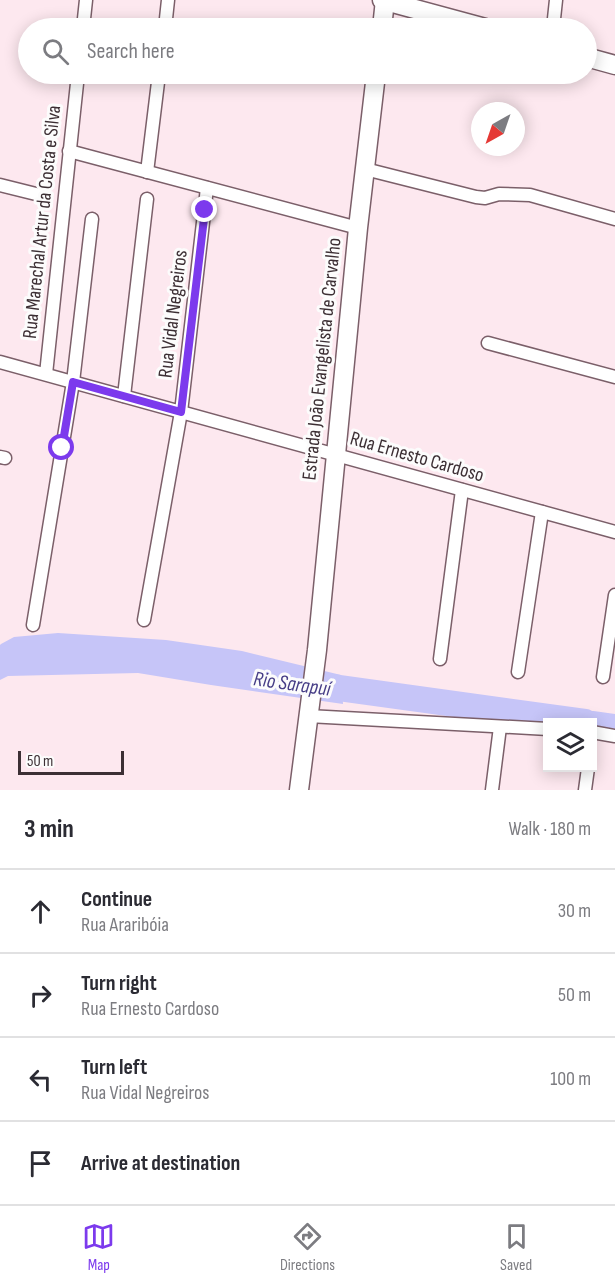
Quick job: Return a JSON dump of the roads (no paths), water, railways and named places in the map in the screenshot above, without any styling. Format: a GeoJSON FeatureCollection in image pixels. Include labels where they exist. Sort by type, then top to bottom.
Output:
{"type":"FeatureCollection","features":[{"type":"Feature","properties":{"kind":"main road"},"geometry":{"type":"LineString","coordinates":[[383,18],[384,0],[449,18]]}},
{"type":"Feature","properties":{"kind":"main road"},"geometry":{"type":"LineString","coordinates":[[597,60],[615,64]]}},
{"type":"Feature","properties":{"kind":"main road","name":"Estrada João Evangelista de Carvalho"},"geometry":{"type":"LineString","coordinates":[[299,790],[316,650],[358,228],[375,84]]}},
{"type":"Feature","properties":{"kind":"street"},"geometry":{"type":"LineString","coordinates":[[84,18],[86,0]]}},
{"type":"Feature","properties":{"kind":"street"},"geometry":{"type":"LineString","coordinates":[[166,18],[168,0]]}},
{"type":"Feature","properties":{"kind":"street"},"geometry":{"type":"LineString","coordinates":[[554,18],[556,0]]}},
{"type":"Feature","properties":{"kind":"street","name":"Rua Marechal Artur da Costa e Silva"},"geometry":{"type":"LineString","coordinates":[[46,374],[77,84]]}},
{"type":"Feature","properties":{"kind":"street"},"geometry":{"type":"LineString","coordinates":[[147,172],[158,84]]}},
{"type":"Feature","properties":{"kind":"street"},"geometry":{"type":"LineString","coordinates":[[69,152],[358,228]]}},
{"type":"Feature","properties":{"kind":"street"},"geometry":{"type":"LineString","coordinates":[[365,169],[476,197],[485,198],[499,194],[530,195],[615,219]]}},
{"type":"Feature","properties":{"kind":"street"},"geometry":{"type":"LineString","coordinates":[[0,185],[40,195]]}},
{"type":"Feature","properties":{"kind":"street","name":"Rua Vidal Negreiros"},"geometry":{"type":"LineString","coordinates":[[144,620],[181,412],[207,188]]}},
{"type":"Feature","properties":{"kind":"street"},"geometry":{"type":"LineString","coordinates":[[124,396],[147,199]]}},
{"type":"Feature","properties":{"kind":"street"},"geometry":{"type":"LineString","coordinates":[[33,624],[73,382],[92,219]]}},
{"type":"Feature","properties":{"kind":"street"},"geometry":{"type":"LineString","coordinates":[[488,343],[615,377]]}},
{"type":"Feature","properties":{"kind":"street","name":"Rua Ernesto Cardoso"},"geometry":{"type":"LineString","coordinates":[[0,362],[615,532]]}},
{"type":"Feature","properties":{"kind":"street"},"geometry":{"type":"LineString","coordinates":[[440,658],[462,490]]}},
{"type":"Feature","properties":{"kind":"street"},"geometry":{"type":"LineString","coordinates":[[518,672],[542,512]]}},
{"type":"Feature","properties":{"kind":"street"},"geometry":{"type":"LineString","coordinates":[[603,677],[615,595]]}},
{"type":"Feature","properties":{"kind":"street"},"geometry":{"type":"LineString","coordinates":[[309,710],[543,729]]}},
{"type":"Feature","properties":{"kind":"street"},"geometry":{"type":"LineString","coordinates":[[492,790],[500,727]]}},
{"type":"Feature","properties":{"kind":"street"},"geometry":{"type":"LineString","coordinates":[[597,733],[615,736]]}},
{"type":"Feature","properties":{"kind":"street"},"geometry":{"type":"LineString","coordinates":[[585,790],[587,772]]}},
{"type":"Feature","properties":{"kind":"water","name":"Rio Sarapuí"},"geometry":{"type":"Polygon","coordinates":[[[58,633],[166,640],[242,651],[341,675],[343,704],[138,673],[8,676],[0,680],[1,644],[14,637],[58,633]]]}},
{"type":"Feature","properties":{"kind":"waterway","name":"Rio Sarapuí"},"geometry":{"type":"LineString","coordinates":[[310,684],[556,718]]}},
{"type":"Feature","properties":{"kind":"waterway","name":"Rio Sarapuí"},"geometry":{"type":"LineString","coordinates":[[597,725],[615,727]]}}]}
